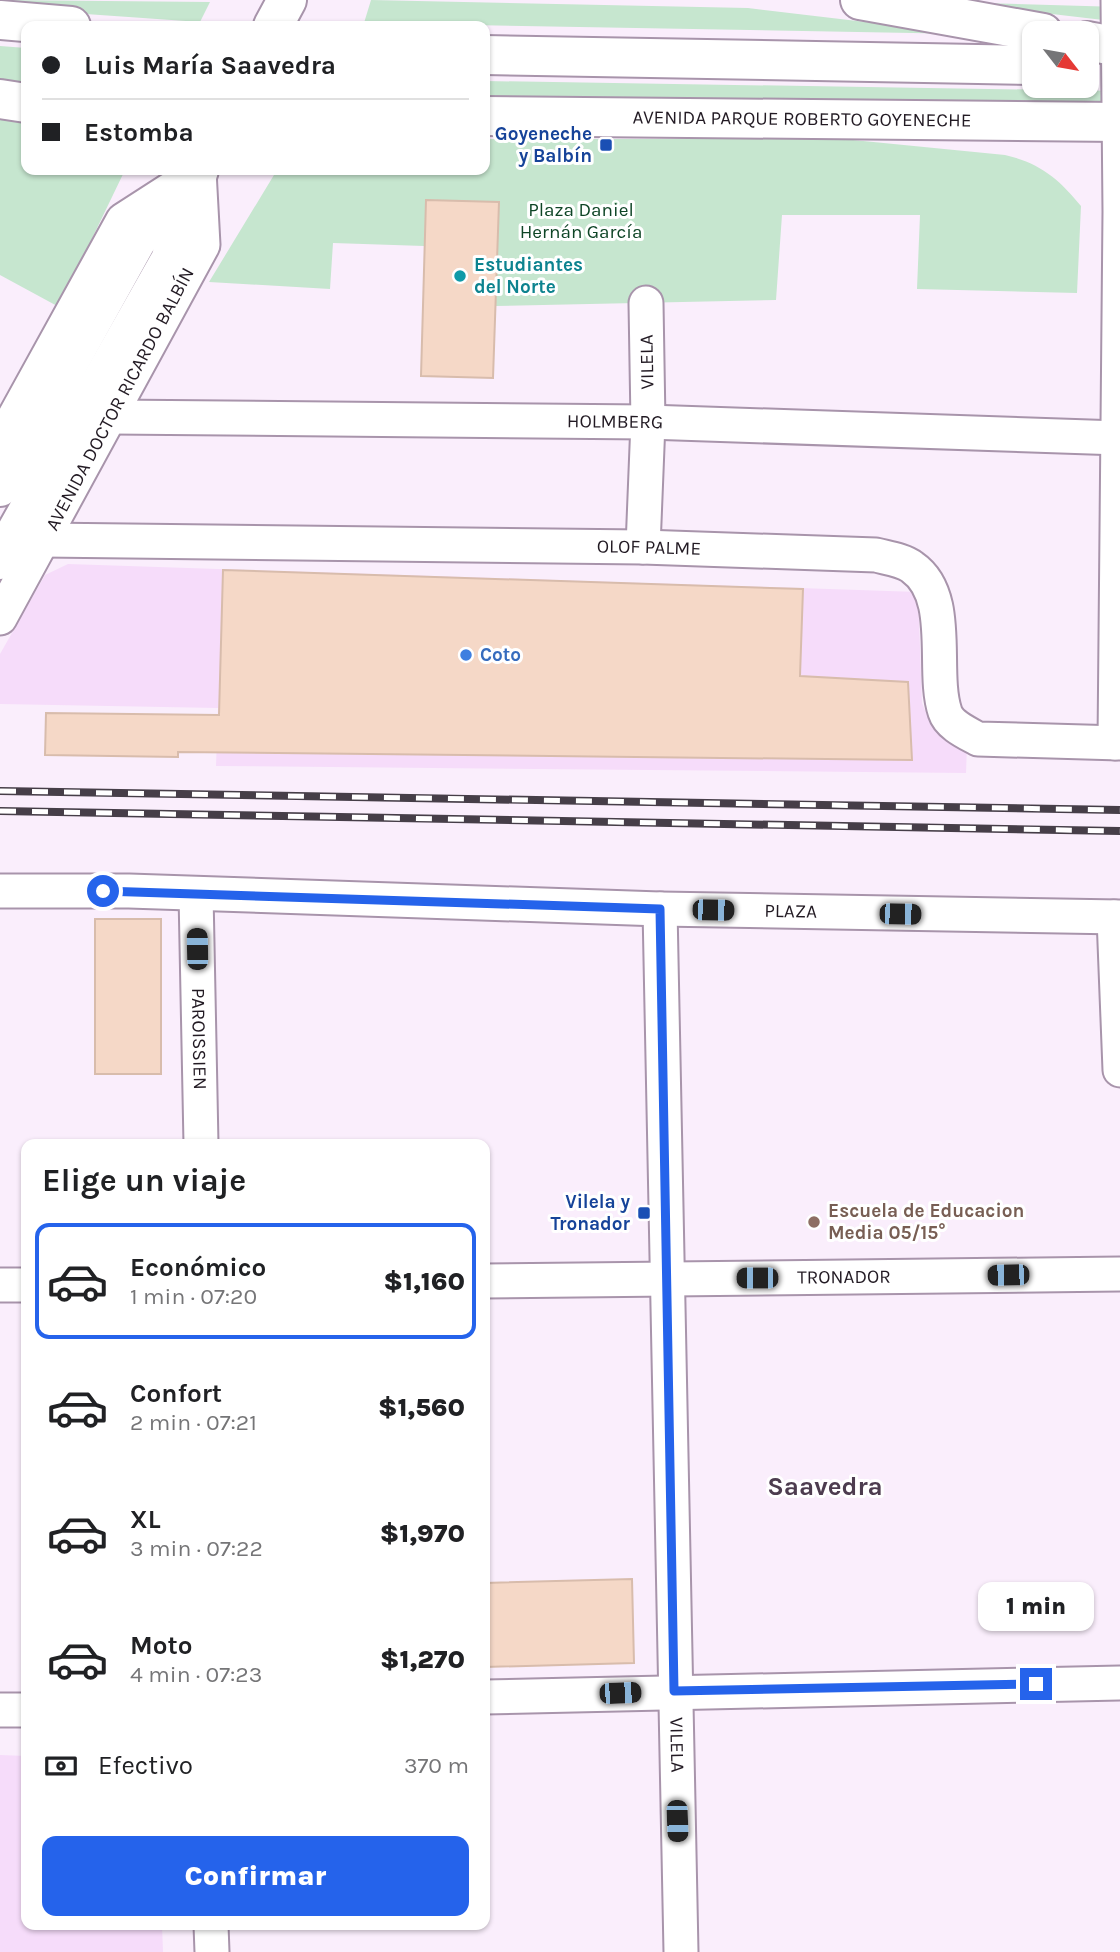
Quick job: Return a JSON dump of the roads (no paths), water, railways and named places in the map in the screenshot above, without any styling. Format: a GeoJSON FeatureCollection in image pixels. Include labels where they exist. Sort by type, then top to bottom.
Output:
{"type":"FeatureCollection","features":[{"type":"Feature","properties":{"kind":"main road"},"geometry":{"type":"LineString","coordinates":[[276,21],[287,0]]}},
{"type":"Feature","properties":{"kind":"main road"},"geometry":{"type":"LineString","coordinates":[[860,0],[1022,29]]}},
{"type":"Feature","properties":{"kind":"main road"},"geometry":{"type":"LineString","coordinates":[[0,20],[21,22]]}},
{"type":"Feature","properties":{"kind":"main road"},"geometry":{"type":"LineString","coordinates":[[490,55],[1022,65]]}},
{"type":"Feature","properties":{"kind":"main road"},"geometry":{"type":"LineString","coordinates":[[0,99],[21,102]]}},
{"type":"Feature","properties":{"kind":"main road","name":"AVENIDA PARQUE ROBERTO GOYENECHE"},"geometry":{"type":"LineString","coordinates":[[490,116],[1119,122]]}},
{"type":"Feature","properties":{"kind":"main road"},"geometry":{"type":"LineString","coordinates":[[0,487],[137,240],[195,175]]}},
{"type":"Feature","properties":{"kind":"main road"},"geometry":{"type":"LineString","coordinates":[[0,560],[170,260],[197,175]]}},
{"type":"Feature","properties":{"kind":"street"},"geometry":{"type":"LineString","coordinates":[[1117,743],[1119,122],[1108,56],[1118,0]]}},
{"type":"Feature","properties":{"kind":"street"},"geometry":{"type":"LineString","coordinates":[[4,428],[123,220],[191,175]]}},
{"type":"Feature","properties":{"kind":"street","name":"AVENIDA DOCTOR RICARDO BALBÍN"},"geometry":{"type":"LineString","coordinates":[[0,618],[203,245],[199,175]]}},
{"type":"Feature","properties":{"kind":"street","name":"VILELA"},"geometry":{"type":"LineString","coordinates":[[643,547],[648,422],[646,303]]}},
{"type":"Feature","properties":{"kind":"street","name":"HOLMBERG"},"geometry":{"type":"LineString","coordinates":[[111,417],[648,422],[1119,438]]}},
{"type":"Feature","properties":{"kind":"street","name":"OLOF PALME"},"geometry":{"type":"LineString","coordinates":[[43,540],[643,547],[876,555],[911,565],[923,576],[934,596],[945,714],[961,730],[978,739],[1117,743]]}},
{"type":"Feature","properties":{"kind":"street","name":"PLAZA"},"geometry":{"type":"LineString","coordinates":[[0,891],[196,894],[660,909],[1117,917]]}},
{"type":"Feature","properties":{"kind":"street","name":"PAROISSIEN"},"geometry":{"type":"LineString","coordinates":[[196,894],[201,1139]]}},
{"type":"Feature","properties":{"kind":"street","name":"VILELA"},"geometry":{"type":"LineString","coordinates":[[660,909],[681,1952]]}},
{"type":"Feature","properties":{"kind":"street"},"geometry":{"type":"LineString","coordinates":[[1117,917],[1120,1070]]}},
{"type":"Feature","properties":{"kind":"street","name":"TRONADOR"},"geometry":{"type":"LineString","coordinates":[[490,1281],[1120,1275]]}},
{"type":"Feature","properties":{"kind":"street"},"geometry":{"type":"LineString","coordinates":[[0,1285],[21,1285]]}},
{"type":"Feature","properties":{"kind":"street"},"geometry":{"type":"LineString","coordinates":[[490,1697],[1120,1683]]}},
{"type":"Feature","properties":{"kind":"street"},"geometry":{"type":"LineString","coordinates":[[0,1710],[21,1710]]}},
{"type":"Feature","properties":{"kind":"street"},"geometry":{"type":"LineString","coordinates":[[211,1930],[212,1952]]}},
{"type":"Feature","properties":{"kind":"railway"},"geometry":{"type":"LineString","coordinates":[[0,791],[1120,810]]}},
{"type":"Feature","properties":{"kind":"railway"},"geometry":{"type":"LineString","coordinates":[[0,811],[1120,831]]}},
{"type":"Feature","properties":{"kind":"place","name":"Goyeneche y Balbín"},"geometry":{"type":"Point","coordinates":[606,145]}},
{"type":"Feature","properties":{"kind":"place","name":"Estudiantes del Norte"},"geometry":{"type":"Point","coordinates":[460,276]}},
{"type":"Feature","properties":{"kind":"place","name":"Coto"},"geometry":{"type":"Point","coordinates":[466,655]}},
{"type":"Feature","properties":{"kind":"place","name":"Vilela y Tronador"},"geometry":{"type":"Point","coordinates":[644,1213]}},
{"type":"Feature","properties":{"kind":"place","name":"Escuela de Educacion Media 05/15°"},"geometry":{"type":"Point","coordinates":[814,1222]}},
{"type":"Feature","properties":{"kind":"district","name":"Saavedra"},"geometry":{"type":"Point","coordinates":[825,1486]}},
{"type":"Feature","properties":{"kind":"park label","name":"Plaza Daniel Hernán García"},"geometry":{"type":"Point","coordinates":[581,221]}}]}
